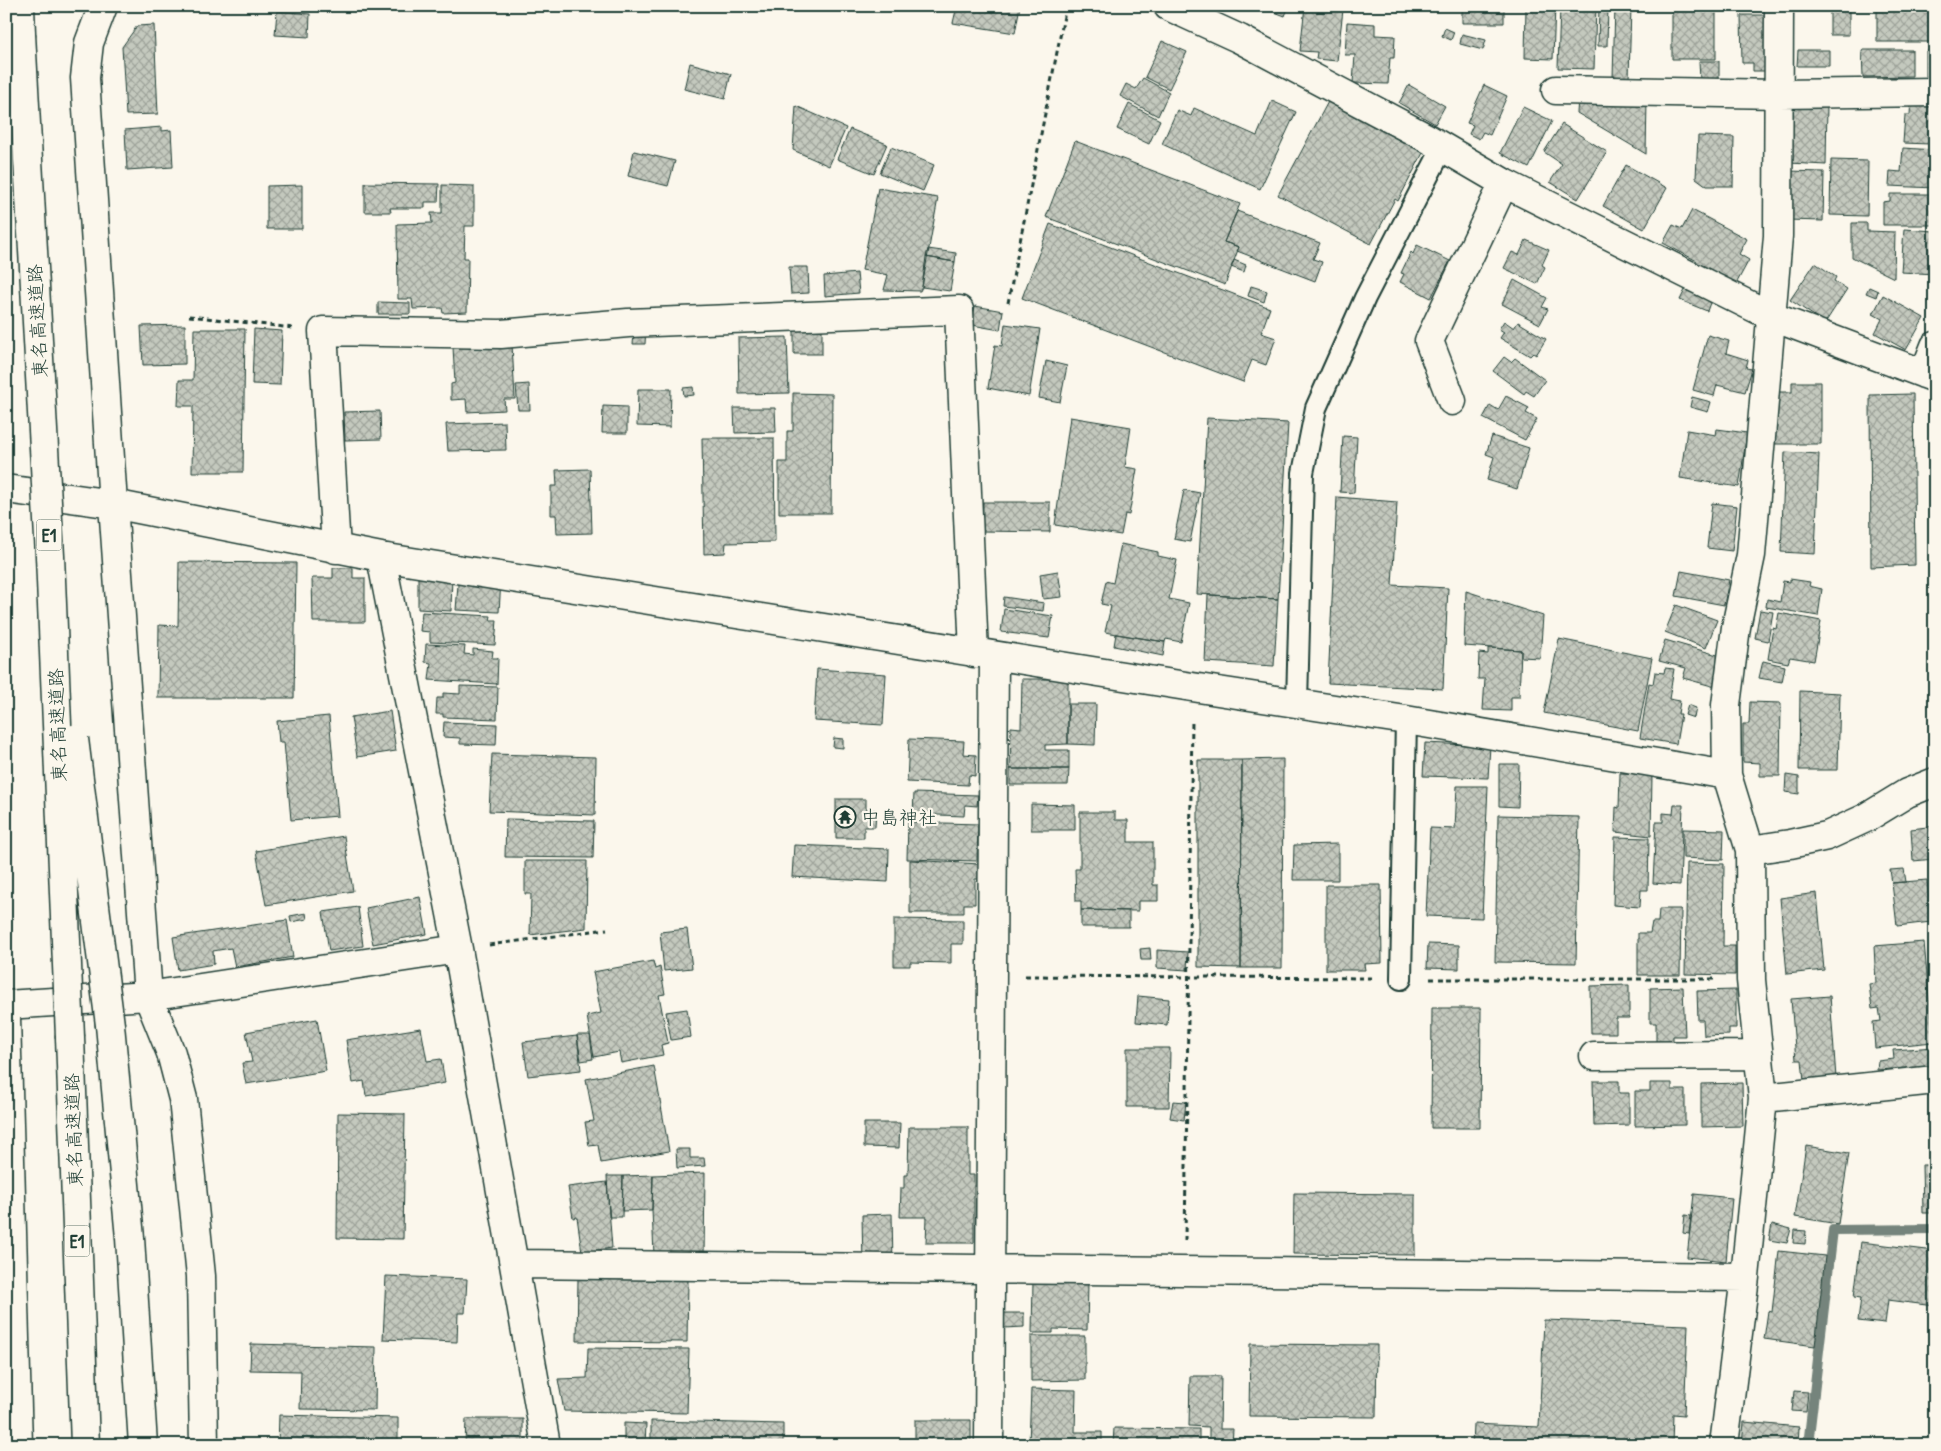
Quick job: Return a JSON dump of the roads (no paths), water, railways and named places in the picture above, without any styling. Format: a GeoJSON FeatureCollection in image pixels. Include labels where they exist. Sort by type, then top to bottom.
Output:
{"type":"FeatureCollection","features":[{"type":"Feature","properties":{"kind":"main road","name":"東名高速道路"},"geometry":{"type":"LineString","coordinates":[[20,6],[50,556],[85,1445]]}},
{"type":"Feature","properties":{"kind":"main road"},"geometry":{"type":"LineString","coordinates":[[103,6],[89,43],[85,78],[112,504],[148,996],[171,1053],[183,1099],[201,1276],[204,1445]]}},
{"type":"Feature","properties":{"kind":"main road"},"geometry":{"type":"LineString","coordinates":[[1168,6],[1240,39],[1443,147],[1504,183],[1773,317],[1929,376],[1935,346]]}},
{"type":"Feature","properties":{"kind":"main road"},"geometry":{"type":"LineString","coordinates":[[1724,1445],[1745,1277],[1763,1098],[1751,980],[1750,850],[1727,775],[1726,705],[1736,627],[1751,555],[1773,317],[1778,236],[1780,6]]}},
{"type":"Feature","properties":{"kind":"main road"},"geometry":{"type":"LineString","coordinates":[[1556,90],[1779,94],[1935,92]]}},
{"type":"Feature","properties":{"kind":"main road"},"geometry":{"type":"LineString","coordinates":[[1452,401],[1429,341],[1504,183]]}},
{"type":"Feature","properties":{"kind":"main road"},"geometry":{"type":"LineString","coordinates":[[336,549],[323,331],[501,334],[628,323],[959,310],[984,654],[991,975],[989,1445]]}},
{"type":"Feature","properties":{"kind":"main road"},"geometry":{"type":"LineString","coordinates":[[6,488],[112,504],[382,558],[1192,688],[1406,720],[1727,775]]}},
{"type":"Feature","properties":{"kind":"main road"},"geometry":{"type":"LineString","coordinates":[[50,556],[110,1025],[130,1238],[143,1445]]}},
{"type":"Feature","properties":{"kind":"main road"},"geometry":{"type":"LineString","coordinates":[[382,558],[458,949],[546,1445]]}},
{"type":"Feature","properties":{"kind":"main road"},"geometry":{"type":"LineString","coordinates":[[1750,850],[1827,836],[1866,818],[1907,793],[1935,782]]}},
{"type":"Feature","properties":{"kind":"main road"},"geometry":{"type":"LineString","coordinates":[[6,1005],[148,996],[458,949]]}},
{"type":"Feature","properties":{"kind":"main road"},"geometry":{"type":"LineString","coordinates":[[6,1018],[18,1445]]}},
{"type":"Feature","properties":{"kind":"main road"},"geometry":{"type":"LineString","coordinates":[[1594,1056],[1759,1055]]}},
{"type":"Feature","properties":{"kind":"main road"},"geometry":{"type":"LineString","coordinates":[[1763,1098],[1935,1080]]}},
{"type":"Feature","properties":{"kind":"main road"},"geometry":{"type":"LineString","coordinates":[[515,1264],[1745,1277]]}},
{"type":"Feature","properties":{"kind":"lane"},"geometry":{"type":"LineString","coordinates":[[1297,703],[1303,473],[1316,408],[1365,298],[1443,147]]}},
{"type":"Feature","properties":{"kind":"lane"},"geometry":{"type":"LineString","coordinates":[[1401,979],[1406,720]]}},
{"type":"Feature","properties":{"kind":"waterway"},"geometry":{"type":"LineString","coordinates":[[1808,1445],[1833,1230],[1935,1229]]}},
{"type":"Feature","properties":{"kind":"place","name":"中島神社"},"geometry":{"type":"Point","coordinates":[845,817]}}]}
